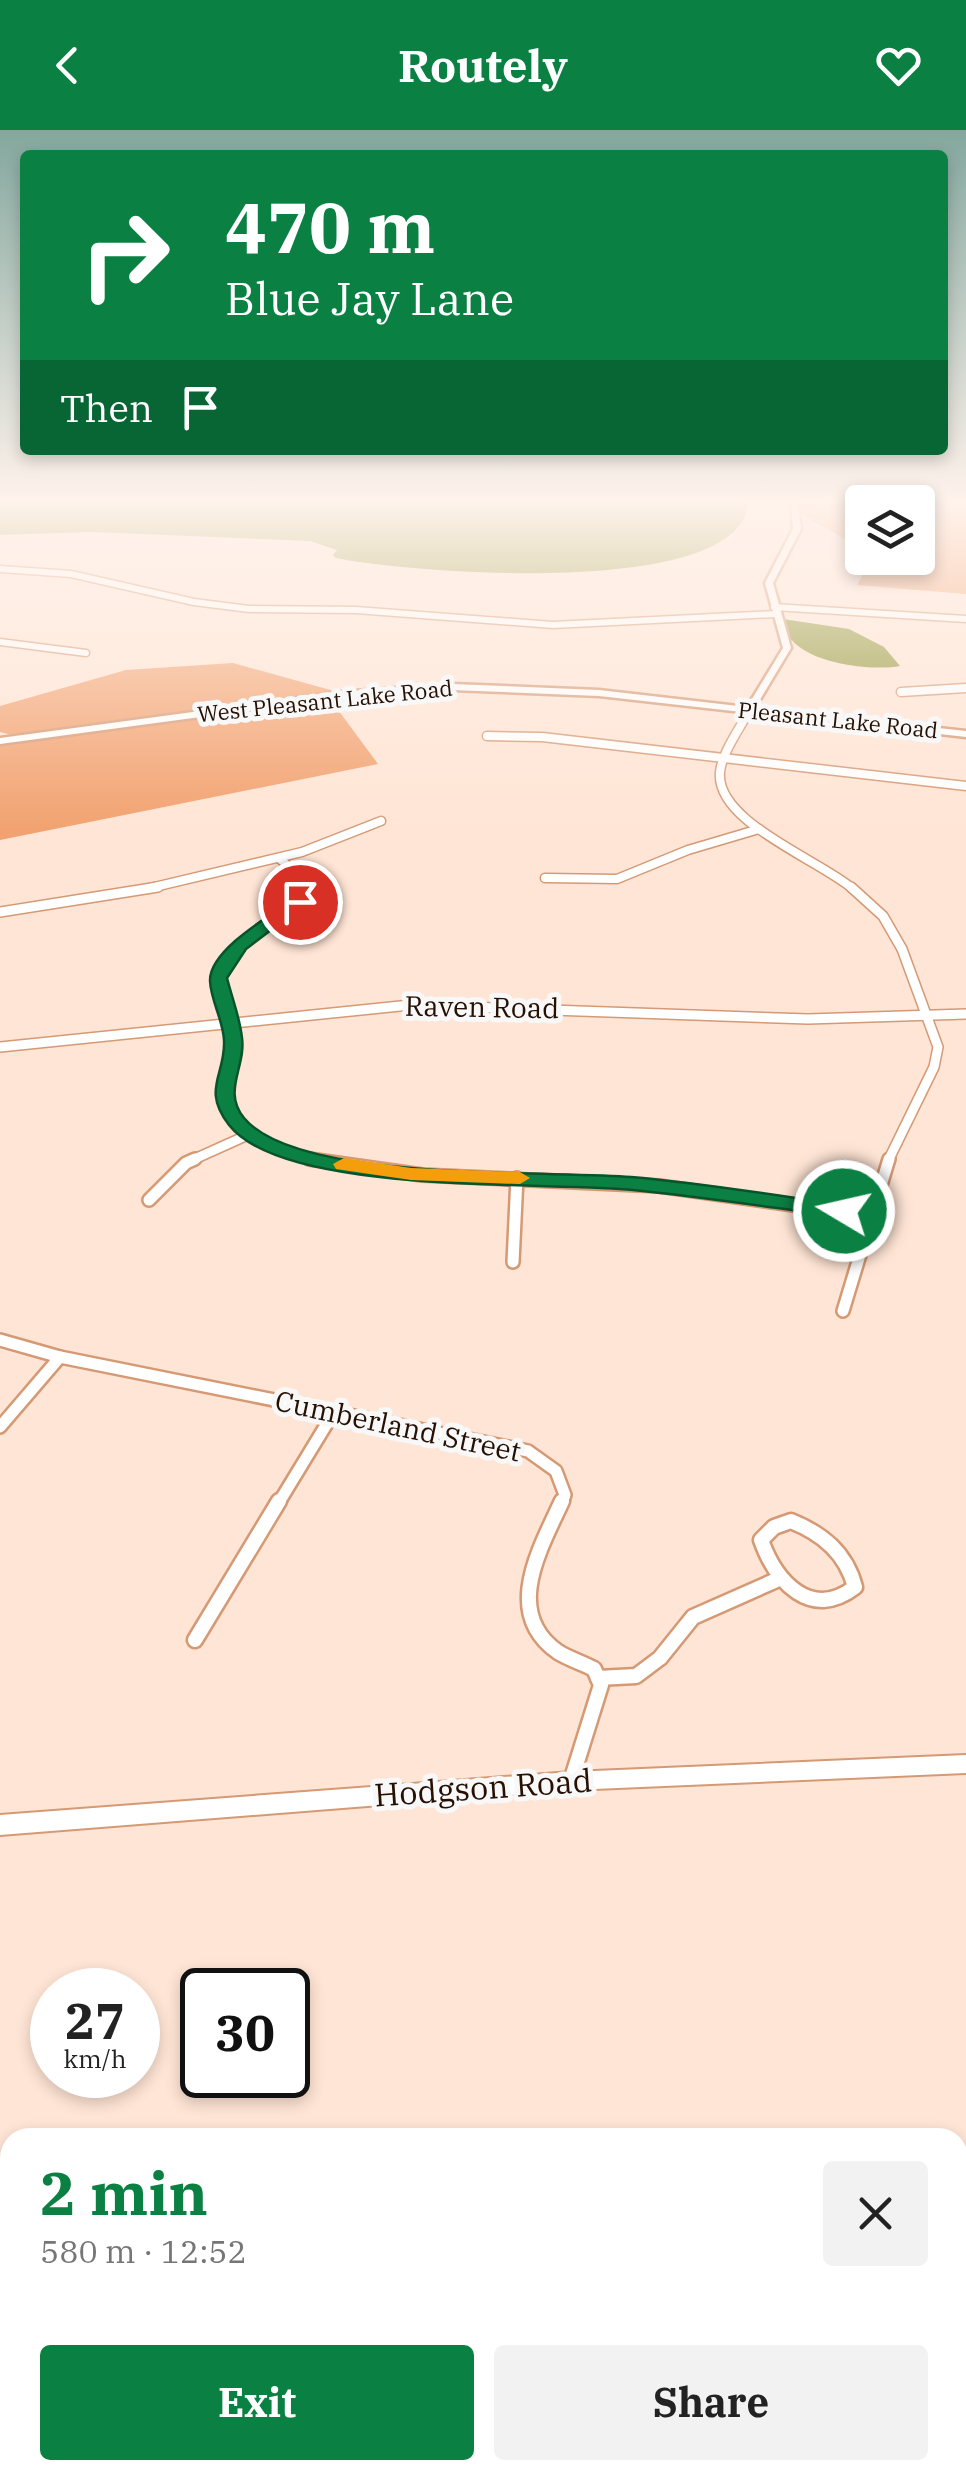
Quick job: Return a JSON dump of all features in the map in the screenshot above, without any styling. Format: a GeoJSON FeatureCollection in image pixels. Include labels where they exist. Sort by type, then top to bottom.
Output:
{"type":"FeatureCollection","features":[{"type":"Feature","properties":{"kind":"main road","name":"Hodgson Road"},"geometry":{"type":"LineString","coordinates":[[0,1825],[571,1781],[966,1764]]}},
{"type":"Feature","properties":{"kind":"street"},"geometry":{"type":"LineString","coordinates":[[362,611],[553,625],[766,611]]}},
{"type":"Feature","properties":{"kind":"street"},"geometry":{"type":"LineString","coordinates":[[775,611],[786,648],[725,759],[718,778],[723,795],[736,812],[759,829],[842,879],[872,904],[893,930],[936,1036],[937,1057],[892,1145],[843,1312]]}},
{"type":"Feature","properties":{"kind":"street"},"geometry":{"type":"LineString","coordinates":[[842,611],[966,622]]}},
{"type":"Feature","properties":{"kind":"street"},"geometry":{"type":"LineString","coordinates":[[0,642],[86,653]]}},
{"type":"Feature","properties":{"kind":"street"},"geometry":{"type":"LineString","coordinates":[[765,686],[766,694],[776,704],[819,718]]}},
{"type":"Feature","properties":{"kind":"street","name":"West Pleasant Lake Road"},"geometry":{"type":"LineString","coordinates":[[2,738],[354,693],[427,688],[561,690],[710,705]]}},
{"type":"Feature","properties":{"kind":"street"},"geometry":{"type":"LineString","coordinates":[[902,692],[966,688]]}},
{"type":"Feature","properties":{"kind":"street","name":"Pleasant Lake Road"},"geometry":{"type":"LineString","coordinates":[[710,705],[966,734]]}},
{"type":"Feature","properties":{"kind":"street"},"geometry":{"type":"LineString","coordinates":[[487,736],[542,737],[966,786]]}},
{"type":"Feature","properties":{"kind":"street"},"geometry":{"type":"LineString","coordinates":[[0,912],[131,894],[280,859],[340,841],[381,821]]}},
{"type":"Feature","properties":{"kind":"street"},"geometry":{"type":"LineString","coordinates":[[545,878],[617,879],[688,850],[759,829]]}},
{"type":"Feature","properties":{"kind":"street"},"geometry":{"type":"LineString","coordinates":[[280,859],[300,876],[303,896],[293,909],[240,945],[222,967],[218,989],[234,1054],[224,1081],[225,1103],[250,1134],[284,1151],[411,1174],[688,1188],[870,1216]]}},
{"type":"Feature","properties":{"kind":"street","name":"Raven Road"},"geometry":{"type":"LineString","coordinates":[[0,1047],[358,1008],[449,1004],[808,1019],[966,1014]]}},
{"type":"Feature","properties":{"kind":"street"},"geometry":{"type":"LineString","coordinates":[[149,1200],[186,1163],[250,1134]]}},
{"type":"Feature","properties":{"kind":"street"},"geometry":{"type":"LineString","coordinates":[[513,1262],[517,1178]]}},
{"type":"Feature","properties":{"kind":"street","name":"Cumberland Street"},"geometry":{"type":"LineString","coordinates":[[0,1340],[60,1357],[528,1451],[556,1471],[565,1496],[527,1586],[524,1610],[536,1634],[560,1654],[594,1669],[598,1678]]}},
{"type":"Feature","properties":{"kind":"street"},"geometry":{"type":"LineString","coordinates":[[0,1427],[60,1357]]}},
{"type":"Feature","properties":{"kind":"street"},"geometry":{"type":"LineString","coordinates":[[194,1640],[334,1412]]}},
{"type":"Feature","properties":{"kind":"street"},"geometry":{"type":"LineString","coordinates":[[791,1520],[814,1529],[830,1543],[852,1570],[854,1587],[836,1600],[819,1601],[780,1578],[761,1540],[774,1526],[791,1520]]}},
{"type":"Feature","properties":{"kind":"street"},"geometry":{"type":"LineString","coordinates":[[571,1781],[601,1685],[598,1678],[636,1676],[660,1658],[693,1617],[780,1578]]}},
{"type":"Feature","properties":{"kind":"shaded area"},"geometry":{"type":"Polygon","coordinates":[[[783,619],[849,629],[884,647],[900,666],[849,665],[812,654],[787,634],[783,619]]]}},
{"type":"Feature","properties":{"kind":"shaded area"},"geometry":{"type":"Polygon","coordinates":[[[233,663],[334,691],[12,735],[0,732],[0,706],[126,670],[233,663]]]}},
{"type":"Feature","properties":{"kind":"shaded area"},"geometry":{"type":"Polygon","coordinates":[[[330,699],[378,764],[0,840],[0,746],[330,699]]]}},
{"type":"Feature","properties":{"kind":"slow traffic"},"geometry":{"type":"LineString","coordinates":[[344,1164],[411,1174],[520,1178]]}},
{"type":"Feature","properties":{"kind":"route"},"geometry":{"type":"LineString","coordinates":[[300,902],[230,954],[218,978],[220,999],[234,1042],[224,1081],[225,1103],[238,1124],[266,1144],[304,1157],[411,1174],[631,1183],[844,1211]]}}]}
